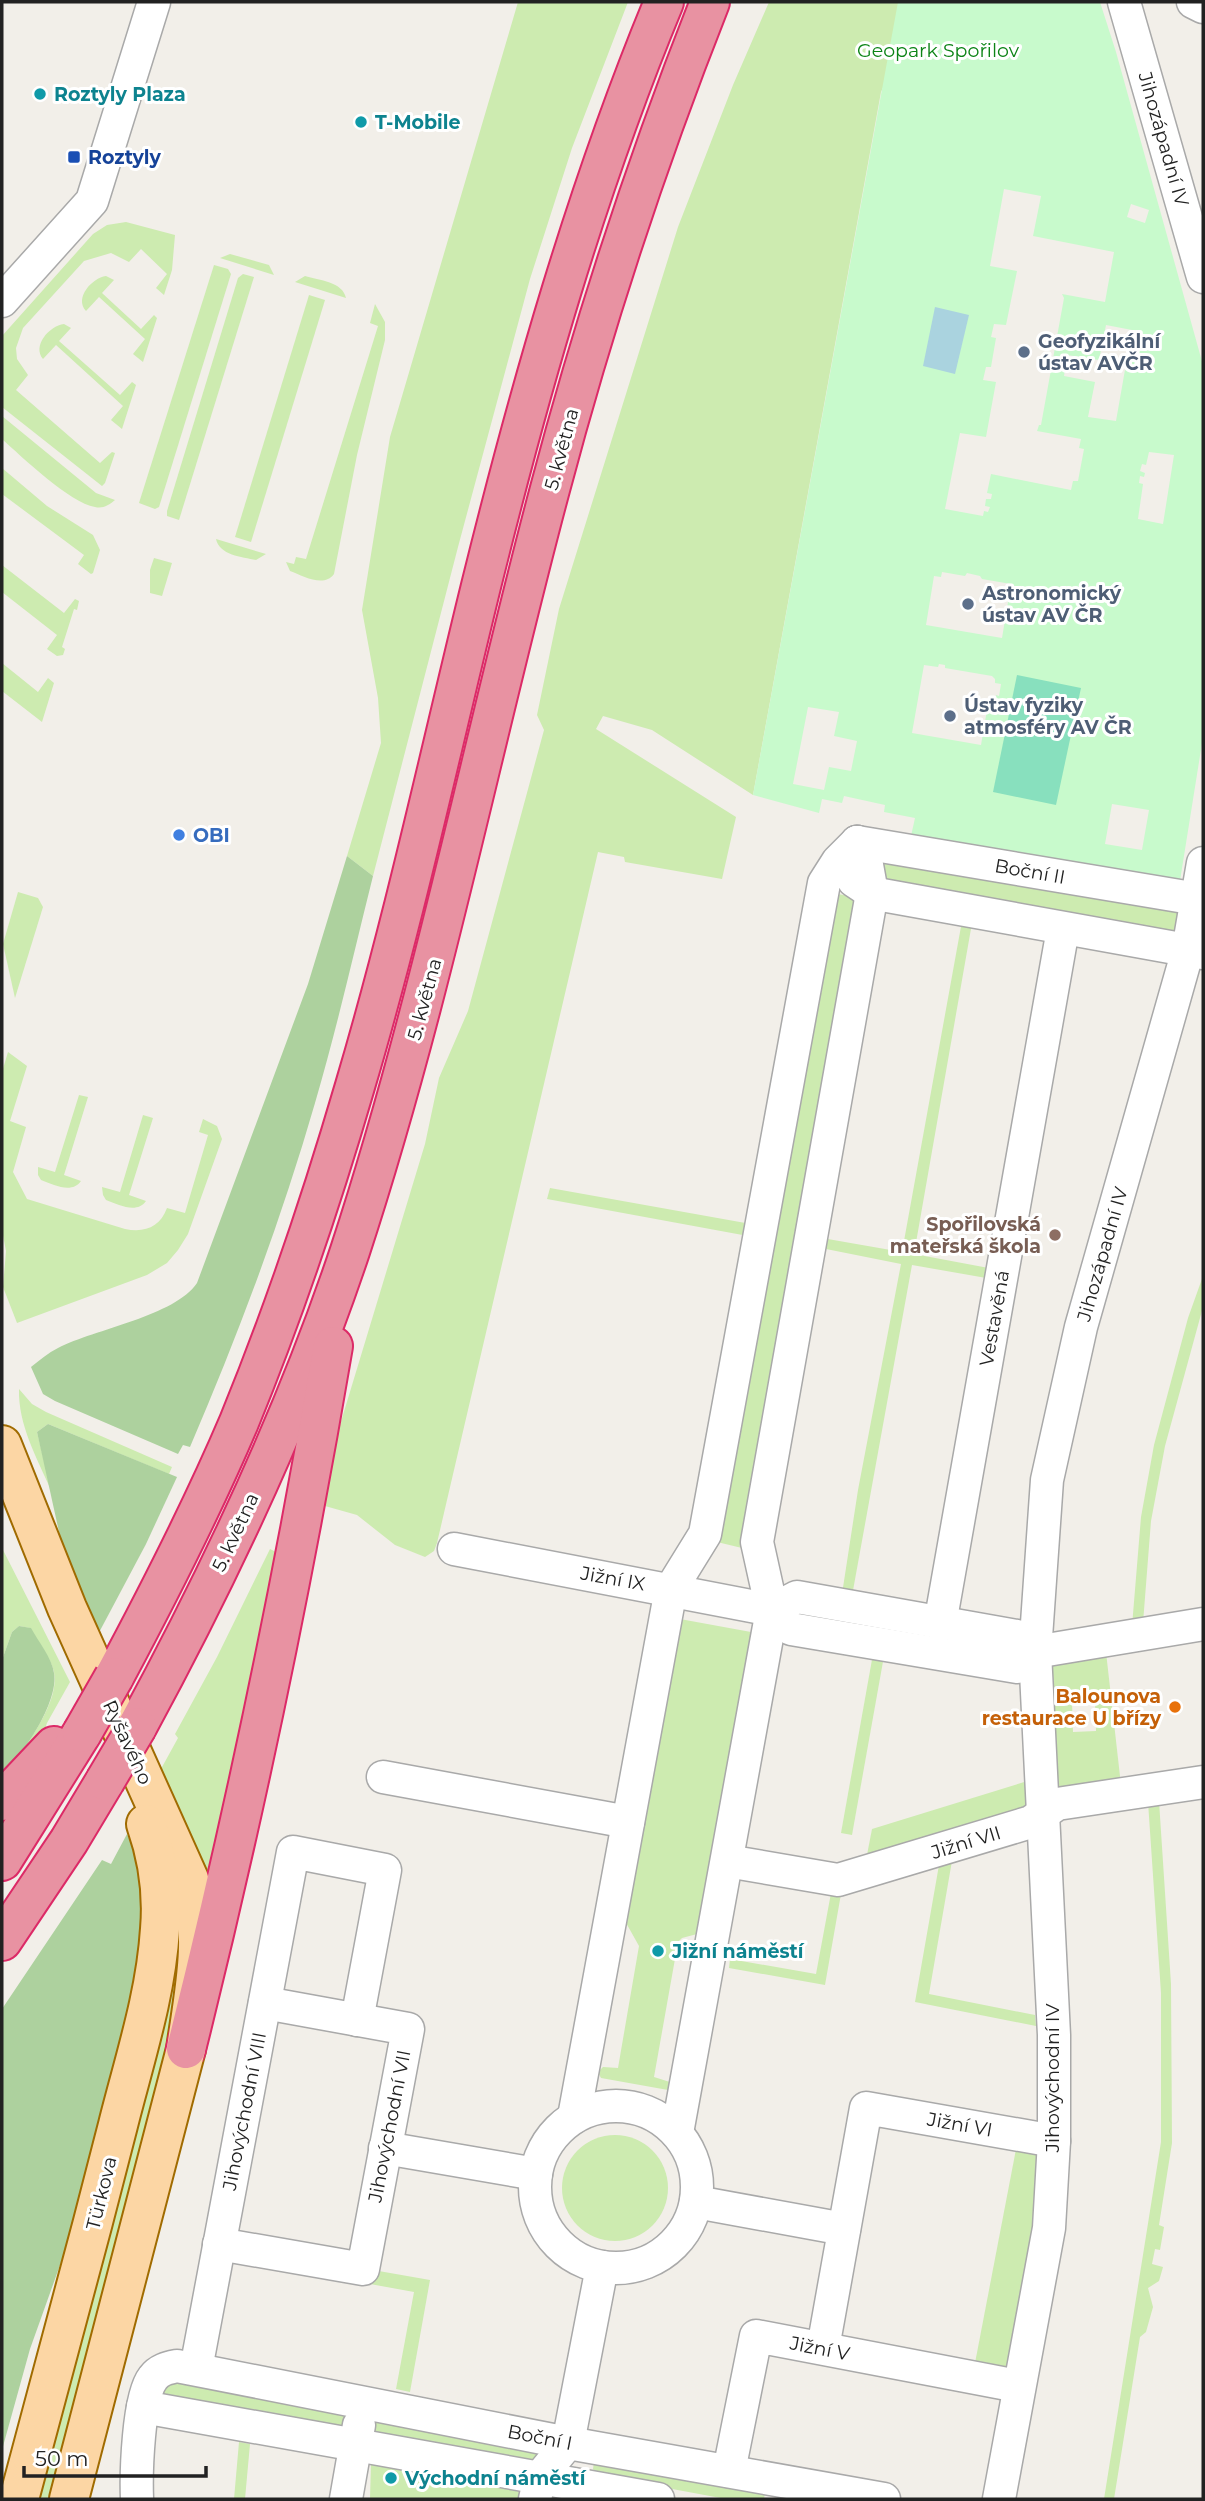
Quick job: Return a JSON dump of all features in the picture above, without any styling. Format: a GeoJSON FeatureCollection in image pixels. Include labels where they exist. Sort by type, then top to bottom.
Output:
{"type":"FeatureCollection","features":[{"type":"Feature","properties":{"kind":"highway"},"geometry":{"type":"LineString","coordinates":[[2,1861],[79,1727],[114,1677],[164,1582],[238,1423],[297,1267],[387,973],[482,583],[547,337],[602,167],[664,2]]}},
{"type":"Feature","properties":{"kind":"highway","name":"5. května"},"geometry":{"type":"LineString","coordinates":[[2,1941],[69,1841],[105,1781],[214,1578],[253,1496],[304,1375],[349,1254],[425,998],[517,617],[603,299],[644,178],[710,2]]}},
{"type":"Feature","properties":{"kind":"highway"},"geometry":{"type":"LineString","coordinates":[[186,2049],[225,1892],[305,1508],[349,1254]]}},
{"type":"Feature","properties":{"kind":"highway"},"geometry":{"type":"LineString","coordinates":[[2,1801],[79,1727]]}},
{"type":"Feature","properties":{"kind":"main road","name":"Ryšavého"},"geometry":{"type":"LineString","coordinates":[[2,1445],[67,1608],[192,1887],[198,1913],[199,1947],[186,2049]]}},
{"type":"Feature","properties":{"kind":"main road","name":"Ryšavého"},"geometry":{"type":"LineString","coordinates":[[2,1515],[141,1810],[152,1842],[160,1883]]}},
{"type":"Feature","properties":{"kind":"main road","name":"Türkova"},"geometry":{"type":"LineString","coordinates":[[19,2499],[90,2236],[143,2025],[159,1945],[160,1883]]}},
{"type":"Feature","properties":{"kind":"main road"},"geometry":{"type":"LineString","coordinates":[[69,2499],[186,2049]]}},
{"type":"Feature","properties":{"kind":"street"},"geometry":{"type":"LineString","coordinates":[[2,301],[92,201],[155,2]]}},
{"type":"Feature","properties":{"kind":"street","name":"Jihozápadní IV"},"geometry":{"type":"LineString","coordinates":[[1124,2],[1203,277]]}},
{"type":"Feature","properties":{"kind":"street"},"geometry":{"type":"LineString","coordinates":[[1193,2],[1203,7]]}},
{"type":"Feature","properties":{"kind":"street"},"geometry":{"type":"LineString","coordinates":[[847,852],[858,885],[872,893],[1196,952]]}},
{"type":"Feature","properties":{"kind":"street"},"geometry":{"type":"LineString","coordinates":[[574,2118],[671,1589],[705,1534],[824,883],[847,852]]}},
{"type":"Feature","properties":{"kind":"street","name":"Boční II"},"geometry":{"type":"LineString","coordinates":[[847,852],[1200,900]]}},
{"type":"Feature","properties":{"kind":"street","name":"Jihozápadní IV"},"geometry":{"type":"LineString","coordinates":[[1035,1652],[1047,1480],[1082,1327],[1196,952],[1203,863]]}},
{"type":"Feature","properties":{"kind":"street"},"geometry":{"type":"LineString","coordinates":[[677,2133],[772,1610],[757,1542],[872,893]]}},
{"type":"Feature","properties":{"kind":"street","name":"Vestavěná"},"geometry":{"type":"LineString","coordinates":[[940,1624],[1063,929]]}},
{"type":"Feature","properties":{"kind":"street","name":"Jižní IX"},"geometry":{"type":"LineString","coordinates":[[454,1549],[772,1610],[791,1629],[1017,1667],[1035,1652],[1203,1624]]}},
{"type":"Feature","properties":{"kind":"street"},"geometry":{"type":"LineString","coordinates":[[772,1610],[797,1597],[1017,1636],[1035,1652]]}},
{"type":"Feature","properties":{"kind":"street","name":"Jihovýchodní IV"},"geometry":{"type":"LineString","coordinates":[[999,2499],[1049,2228],[1054,2141],[1054,2035],[1035,1652]]}},
{"type":"Feature","properties":{"kind":"street"},"geometry":{"type":"LineString","coordinates":[[383,1777],[628,1822]]}},
{"type":"Feature","properties":{"kind":"street","name":"Jižní VII"},"geometry":{"type":"LineString","coordinates":[[726,1861],[838,1880],[1031,1822],[1056,1804],[1203,1782]]}},
{"type":"Feature","properties":{"kind":"street","name":"Jihovýchodní VIII"},"geometry":{"type":"LineString","coordinates":[[196,2369],[293,1852],[385,1870],[357,2020]]}},
{"type":"Feature","properties":{"kind":"street"},"geometry":{"type":"LineString","coordinates":[[265,2004],[357,2020]]}},
{"type":"Feature","properties":{"kind":"street","name":"Jihovýchodní VII"},"geometry":{"type":"LineString","coordinates":[[219,2244],[363,2269],[408,2029],[357,2020]]}},
{"type":"Feature","properties":{"kind":"street"},"geometry":{"type":"LineString","coordinates":[[617,2106],[640,2109],[660,2119],[677,2133],[691,2154],[696,2178],[696,2202],[687,2226],[672,2246],[651,2260],[600,2278],[558,2244],[544,2223],[536,2199],[536,2174],[543,2152],[556,2133],[574,2118],[594,2108],[617,2106]]}},
{"type":"Feature","properties":{"kind":"street","name":"Jižní VI"},"geometry":{"type":"LineString","coordinates":[[844,2229],[866,2108],[1054,2141]]}},
{"type":"Feature","properties":{"kind":"street"},"geometry":{"type":"LineString","coordinates":[[385,2148],[536,2174]]}},
{"type":"Feature","properties":{"kind":"street"},"geometry":{"type":"LineString","coordinates":[[696,2202],[844,2229],[823,2348]]}},
{"type":"Feature","properties":{"kind":"street"},"geometry":{"type":"LineString","coordinates":[[538,2488],[568,2443],[600,2278]]}},
{"type":"Feature","properties":{"kind":"street","name":"Jižní V"},"geometry":{"type":"LineString","coordinates":[[729,2471],[756,2336],[1018,2386]]}},
{"type":"Feature","properties":{"kind":"street","name":"Boční I"},"geometry":{"type":"LineString","coordinates":[[137,2499],[146,2390],[153,2378],[164,2369],[177,2366],[568,2443],[729,2471],[776,2490],[884,2499]]}},
{"type":"Feature","properties":{"kind":"street"},"geometry":{"type":"LineString","coordinates":[[346,2499],[363,2403]]}},
{"type":"Feature","properties":{"kind":"street","name":"Boční I"},"geometry":{"type":"LineString","coordinates":[[143,2407],[355,2445],[538,2488],[658,2499]]}},
{"type":"Feature","properties":{"kind":"street"},"geometry":{"type":"LineString","coordinates":[[568,2443],[585,2492]]}},
{"type":"Feature","properties":{"kind":"green space"},"geometry":{"type":"Polygon","coordinates":[[[518,2],[628,2],[572,148],[530,279],[373,876],[347,856],[381,743],[378,698],[362,610],[390,437],[518,2]]]}},
{"type":"Feature","properties":{"kind":"green space"},"geometry":{"type":"Polygon","coordinates":[[[769,2],[922,2],[881,92],[753,795],[652,730],[603,716],[596,729],[736,817],[722,879],[625,862],[624,857],[598,852],[437,1543],[434,1551],[425,1557],[395,1545],[357,1515],[325,1506],[327,1477],[336,1438],[425,1144],[439,1078],[468,1011],[544,730],[537,715],[559,609],[678,227],[733,85],[769,2]]]}},
{"type":"Feature","properties":{"kind":"green space","name":"Geopark Spořilov"},"geometry":{"type":"Polygon","coordinates":[[[898,2],[1100,2],[1203,365],[1203,737],[1179,887],[911,836],[915,818],[884,812],[885,805],[844,796],[842,803],[822,799],[819,813],[753,795],[898,2]],[[1004,189],[990,266],[1017,271],[1006,325],[994,324],[991,337],[996,338],[991,367],[986,367],[983,380],[996,382],[986,437],[960,433],[945,509],[983,516],[984,511],[988,512],[990,507],[985,506],[986,499],[991,499],[992,494],[987,493],[991,474],[1071,490],[1073,481],[1078,481],[1084,449],[1079,448],[1081,439],[1037,431],[1041,425],[1064,298],[1062,294],[1105,302],[1114,252],[1033,236],[1041,196],[1004,189]],[[1131,204],[1127,217],[1145,223],[1149,210],[1131,204]],[[1106,325],[1099,360],[1067,355],[1064,376],[1095,382],[1088,417],[1116,421],[1132,330],[1106,325]],[[1149,452],[1146,465],[1142,464],[1140,471],[1145,473],[1144,477],[1140,476],[1139,483],[1143,484],[1138,519],[1163,524],[1174,455],[1149,452]],[[942,572],[941,577],[934,576],[926,625],[1002,638],[1011,584],[982,579],[967,573],[965,576],[942,572]],[[939,664],[938,667],[924,665],[912,733],[981,745],[989,698],[995,699],[996,695],[999,696],[1001,684],[995,683],[992,676],[945,668],[945,665],[939,664]],[[808,707],[793,784],[824,790],[829,767],[851,771],[857,741],[834,736],[839,712],[808,707]],[[1112,804],[1105,844],[1142,850],[1149,810],[1112,804]]]}},
{"type":"Feature","properties":{"kind":"green space"},"geometry":{"type":"Polygon","coordinates":[[[126,222],[175,235],[172,270],[164,295],[156,288],[167,274],[141,249],[129,262],[111,253],[84,261],[23,328],[16,348],[17,359],[28,375],[16,390],[100,463],[112,452],[115,453],[102,486],[2,407],[2,336],[93,234],[107,225],[126,222]]]}},
{"type":"Feature","properties":{"kind":"green space"},"geometry":{"type":"Polygon","coordinates":[[[230,254],[269,265],[274,275],[220,258],[230,254]]]}},
{"type":"Feature","properties":{"kind":"green space"},"geometry":{"type":"Polygon","coordinates":[[[214,265],[228,269],[231,274],[159,507],[155,509],[139,503],[214,265]]]}},
{"type":"Feature","properties":{"kind":"green space"},"geometry":{"type":"Polygon","coordinates":[[[243,274],[254,277],[179,520],[167,516],[167,511],[238,278],[243,274]]]}},
{"type":"Feature","properties":{"kind":"green space"},"geometry":{"type":"Polygon","coordinates":[[[106,276],[114,280],[102,293],[141,329],[154,315],[157,318],[143,362],[133,354],[145,339],[99,297],[86,311],[83,306],[86,289],[95,280],[106,276]]]}},
{"type":"Feature","properties":{"kind":"green space"},"geometry":{"type":"Polygon","coordinates":[[[305,276],[335,285],[346,298],[295,282],[305,276]]]}},
{"type":"Feature","properties":{"kind":"green space"},"geometry":{"type":"Polygon","coordinates":[[[309,295],[325,300],[251,542],[235,537],[309,295]]]}},
{"type":"Feature","properties":{"kind":"green space"},"geometry":{"type":"Polygon","coordinates":[[[375,304],[385,322],[385,340],[357,455],[334,574],[325,580],[313,580],[290,571],[286,562],[294,564],[296,557],[306,559],[378,326],[370,323],[375,304]]]}},
{"type":"Feature","properties":{"kind":"green space"},"geometry":{"type":"Polygon","coordinates":[[[64,324],[71,328],[59,341],[120,395],[132,382],[136,385],[122,429],[111,420],[123,406],[56,345],[43,359],[40,354],[44,337],[53,328],[64,324]]]}},
{"type":"Feature","properties":{"kind":"green space"},"geometry":{"type":"Polygon","coordinates":[[[2,416],[96,493],[115,500],[106,506],[95,507],[85,504],[60,488],[2,439],[2,416]]]}},
{"type":"Feature","properties":{"kind":"green space"},"geometry":{"type":"Polygon","coordinates":[[[2,468],[47,506],[93,535],[100,550],[93,573],[78,564],[84,555],[2,494],[2,468]]]}},
{"type":"Feature","properties":{"kind":"green space"},"geometry":{"type":"Polygon","coordinates":[[[216,539],[266,554],[256,560],[238,556],[222,549],[216,539]]]}},
{"type":"Feature","properties":{"kind":"green space"},"geometry":{"type":"Polygon","coordinates":[[[154,558],[172,563],[162,596],[150,593],[150,570],[154,558]]]}},
{"type":"Feature","properties":{"kind":"green space"},"geometry":{"type":"Polygon","coordinates":[[[2,565],[64,613],[75,599],[79,601],[62,647],[65,649],[63,655],[57,656],[47,649],[57,635],[2,592],[2,565]]]}},
{"type":"Feature","properties":{"kind":"green space"},"geometry":{"type":"Polygon","coordinates":[[[2,663],[38,692],[48,678],[54,683],[42,722],[2,691],[2,663]]]}},
{"type":"Feature","properties":{"kind":"green space"},"geometry":{"type":"Polygon","coordinates":[[[1017,675],[1081,688],[1056,805],[993,792],[1017,675]]]}},
{"type":"Feature","properties":{"kind":"green space"},"geometry":{"type":"Polygon","coordinates":[[[881,853],[1182,905],[1181,938],[880,886],[881,853]]]}},
{"type":"Feature","properties":{"kind":"green space"},"geometry":{"type":"Polygon","coordinates":[[[347,856],[373,876],[323,1075],[288,1191],[242,1320],[190,1447],[183,1445],[178,1454],[43,1394],[31,1367],[58,1348],[171,1304],[197,1283],[308,984],[347,856]]]}},
{"type":"Feature","properties":{"kind":"green space"},"geometry":{"type":"Polygon","coordinates":[[[18,892],[38,898],[43,907],[15,998],[3,944],[18,892]]]}},
{"type":"Feature","properties":{"kind":"green space"},"geometry":{"type":"Polygon","coordinates":[[[832,893],[860,898],[750,1541],[742,1548],[717,1542],[832,893]]]}},
{"type":"Feature","properties":{"kind":"green space"},"geometry":{"type":"Polygon","coordinates":[[[962,921],[972,923],[914,1254],[994,1269],[992,1279],[912,1265],[852,1596],[842,1594],[858,1490],[901,1264],[821,1248],[822,1238],[902,1252],[962,921]]]}},
{"type":"Feature","properties":{"kind":"green space"},"geometry":{"type":"Polygon","coordinates":[[[8,1052],[27,1066],[10,1121],[26,1127],[13,1172],[27,1199],[125,1229],[145,1229],[156,1224],[167,1208],[185,1213],[208,1135],[199,1132],[203,1119],[217,1126],[222,1139],[188,1234],[167,1263],[147,1275],[17,1323],[3,1287],[6,1251],[2,1230],[2,1072],[8,1052]]]}},
{"type":"Feature","properties":{"kind":"green space"},"geometry":{"type":"Polygon","coordinates":[[[79,1095],[88,1097],[64,1175],[81,1181],[68,1188],[41,1180],[38,1167],[55,1172],[79,1095]]]}},
{"type":"Feature","properties":{"kind":"green space"},"geometry":{"type":"Polygon","coordinates":[[[143,1115],[153,1118],[129,1195],[146,1201],[133,1208],[106,1200],[102,1187],[120,1192],[143,1115]]]}},
{"type":"Feature","properties":{"kind":"green space"},"geometry":{"type":"Polygon","coordinates":[[[550,1188],[751,1224],[748,1236],[547,1199],[550,1188]]]}},
{"type":"Feature","properties":{"kind":"green space"},"geometry":{"type":"Polygon","coordinates":[[[1203,1276],[1203,1307],[1165,1446],[1151,1521],[1143,1623],[1132,1626],[1141,1517],[1154,1445],[1188,1318],[1203,1276]]]}},
{"type":"Feature","properties":{"kind":"green space"},"geometry":{"type":"Polygon","coordinates":[[[19,1389],[32,1404],[46,1412],[172,1467],[169,1474],[48,1424],[37,1432],[51,1490],[25,1428],[19,1389]]]}},
{"type":"Feature","properties":{"kind":"green space"},"geometry":{"type":"Polygon","coordinates":[[[48,1424],[177,1477],[146,1544],[95,1640],[65,1559],[37,1432],[48,1424]]]}},
{"type":"Feature","properties":{"kind":"green space"},"geometry":{"type":"Polygon","coordinates":[[[2,1548],[70,1682],[42,1737],[11,1765],[26,1746],[48,1708],[55,1683],[50,1662],[30,1628],[19,1626],[12,1632],[2,1660],[2,1548]]]}},
{"type":"Feature","properties":{"kind":"green space"},"geometry":{"type":"Polygon","coordinates":[[[270,1549],[280,1554],[210,1892],[156,1778],[178,1738],[175,1734],[217,1657],[270,1549]]]}},
{"type":"Feature","properties":{"kind":"green space"},"geometry":{"type":"Polygon","coordinates":[[[680,1619],[751,1632],[697,1934],[682,1938],[678,1942],[654,2077],[673,2083],[672,2090],[668,2090],[601,2078],[598,2072],[603,2067],[618,2068],[639,1946],[625,1921],[680,1619]]]}},
{"type":"Feature","properties":{"kind":"green space"},"geometry":{"type":"Polygon","coordinates":[[[19,1626],[31,1628],[51,1661],[54,1685],[38,1727],[20,1754],[2,1774],[2,1660],[12,1632],[19,1626]]]}},
{"type":"Feature","properties":{"kind":"green space"},"geometry":{"type":"Polygon","coordinates":[[[1106,1652],[1121,1785],[1055,1793],[1049,1661],[1106,1652]],[[1095,1701],[1072,1702],[1073,1732],[1096,1731],[1095,1701]]]}},
{"type":"Feature","properties":{"kind":"green space"},"geometry":{"type":"Polygon","coordinates":[[[873,1654],[884,1656],[852,1835],[841,1833],[873,1654]]]}},
{"type":"Feature","properties":{"kind":"green space"},"geometry":{"type":"Polygon","coordinates":[[[1034,1779],[1034,1806],[866,1860],[872,1829],[1034,1779]]]}},
{"type":"Feature","properties":{"kind":"green space"},"geometry":{"type":"Polygon","coordinates":[[[1159,1801],[1171,1984],[1172,2143],[1159,2225],[1164,2227],[1160,2250],[1155,2249],[1152,2264],[1163,2267],[1159,2281],[1148,2288],[1153,2307],[1146,2332],[1140,2337],[1114,2499],[1104,2499],[1161,2142],[1161,1993],[1148,1802],[1159,1801]]]}},
{"type":"Feature","properties":{"kind":"green space"},"geometry":{"type":"Polygon","coordinates":[[[127,1834],[134,1850],[145,1896],[137,1985],[80,2209],[30,2349],[2,2450],[2,2009],[102,1860],[111,1864],[127,1834]]]}},
{"type":"Feature","properties":{"kind":"green space"},"geometry":{"type":"Polygon","coordinates":[[[953,1855],[929,1994],[1035,2015],[1036,2026],[915,2002],[939,1865],[841,1894],[825,1985],[729,1968],[730,1959],[816,1974],[831,1893],[953,1855]]]}},
{"type":"Feature","properties":{"kind":"green space"},"geometry":{"type":"Polygon","coordinates":[[[180,1931],[180,2011],[50,2499],[34,2499],[174,1966],[180,1931]]]}},
{"type":"Feature","properties":{"kind":"green space"},"geometry":{"type":"Polygon","coordinates":[[[615,2135],[635,2139],[652,2151],[664,2168],[668,2188],[664,2208],[652,2225],[635,2237],[615,2241],[595,2237],[578,2225],[566,2208],[562,2188],[566,2168],[578,2151],[595,2139],[615,2135]]]}},
{"type":"Feature","properties":{"kind":"green space"},"geometry":{"type":"Polygon","coordinates":[[[1017,2144],[1041,2146],[1031,2248],[1011,2371],[975,2363],[1017,2144]]]}},
{"type":"Feature","properties":{"kind":"green space"},"geometry":{"type":"Polygon","coordinates":[[[373,2270],[430,2280],[410,2392],[396,2389],[414,2292],[370,2284],[373,2270]]]}},
{"type":"Feature","properties":{"kind":"green space"},"geometry":{"type":"Polygon","coordinates":[[[162,2379],[345,2411],[348,2418],[346,2426],[337,2428],[160,2396],[162,2379]]]}},
{"type":"Feature","properties":{"kind":"green space"},"geometry":{"type":"Polygon","coordinates":[[[374,2416],[535,2445],[540,2455],[532,2464],[373,2434],[374,2416]]]}},
{"type":"Feature","properties":{"kind":"green space"},"geometry":{"type":"Polygon","coordinates":[[[239,2442],[250,2444],[245,2499],[234,2499],[239,2442]]]}},
{"type":"Feature","properties":{"kind":"green space"},"geometry":{"type":"Polygon","coordinates":[[[594,2462],[765,2493],[764,2499],[726,2499],[597,2475],[593,2469],[594,2462]]]}},
{"type":"Feature","properties":{"kind":"green space","name":"Východní náměstí"},"geometry":{"type":"Polygon","coordinates":[[[371,2463],[526,2493],[525,2499],[370,2499],[371,2463]]]}},
{"type":"Feature","properties":{"kind":"water"},"geometry":{"type":"Polygon","coordinates":[[[935,307],[969,315],[955,374],[923,366],[935,307]]]}},
{"type":"Feature","properties":{"kind":"place","name":"Roztyly Plaza"},"geometry":{"type":"Point","coordinates":[40,94]}},
{"type":"Feature","properties":{"kind":"place","name":"T-Mobile"},"geometry":{"type":"Point","coordinates":[361,122]}},
{"type":"Feature","properties":{"kind":"place","name":"Roztyly"},"geometry":{"type":"Point","coordinates":[74,157]}},
{"type":"Feature","properties":{"kind":"place","name":"Geofyzikální ústav AVČR"},"geometry":{"type":"Point","coordinates":[1024,352]}},
{"type":"Feature","properties":{"kind":"place","name":"Astronomický ústav AV ČR"},"geometry":{"type":"Point","coordinates":[968,604]}},
{"type":"Feature","properties":{"kind":"place","name":"Ústav fyziky atmosféry AV ČR"},"geometry":{"type":"Point","coordinates":[950,716]}},
{"type":"Feature","properties":{"kind":"place","name":"OBI"},"geometry":{"type":"Point","coordinates":[179,835]}},
{"type":"Feature","properties":{"kind":"place","name":"Spořilovská mateřská škola"},"geometry":{"type":"Point","coordinates":[1055,1235]}},
{"type":"Feature","properties":{"kind":"place","name":"Balounova restaurace U břízy"},"geometry":{"type":"Point","coordinates":[1175,1707]}},
{"type":"Feature","properties":{"kind":"place","name":"Jižní náměstí"},"geometry":{"type":"Point","coordinates":[658,1951]}},
{"type":"Feature","properties":{"kind":"place","name":"Východní náměstí"},"geometry":{"type":"Point","coordinates":[391,2478]}}]}
